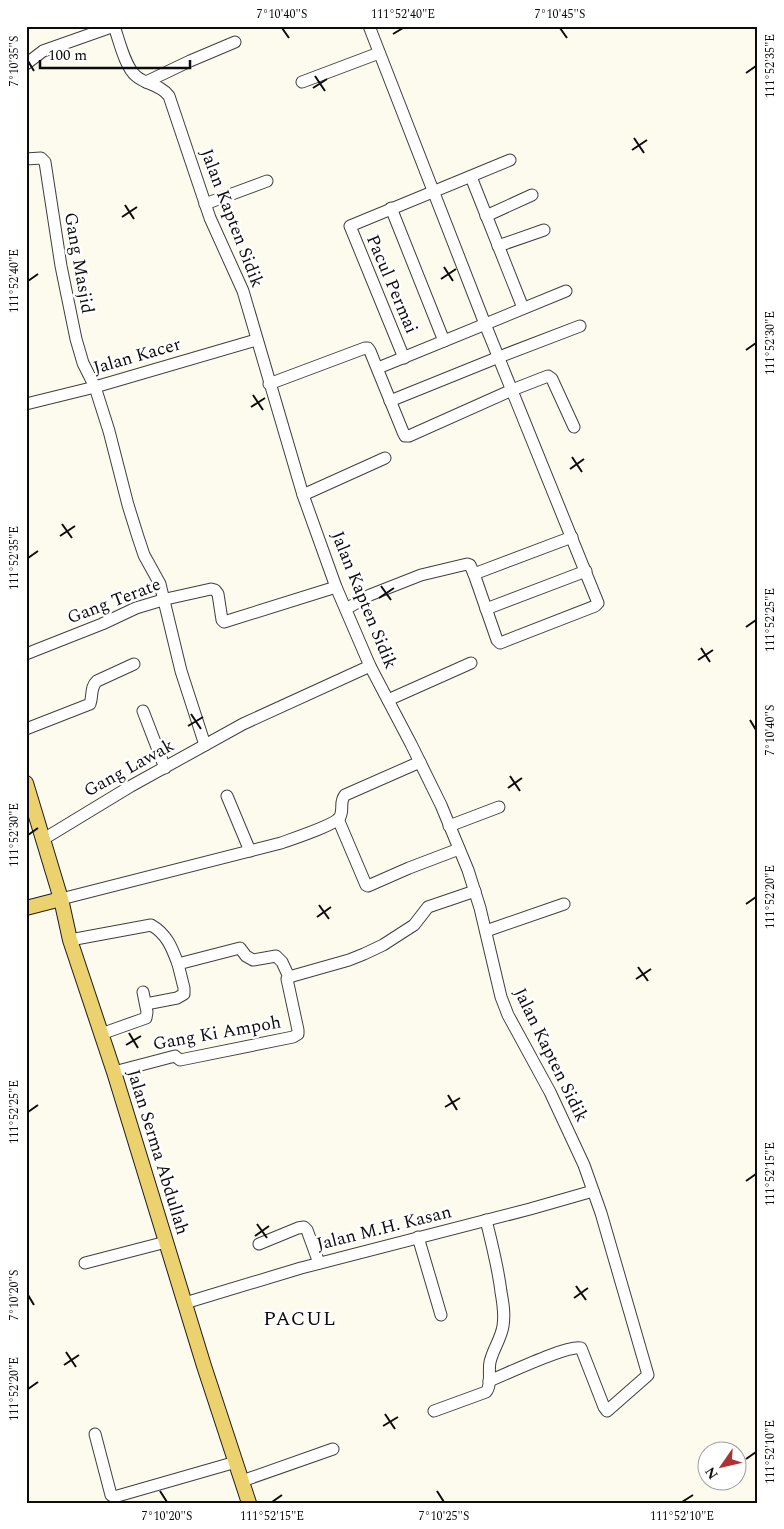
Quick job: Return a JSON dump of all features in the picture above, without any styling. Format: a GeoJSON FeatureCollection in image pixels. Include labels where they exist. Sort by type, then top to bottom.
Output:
{"type":"FeatureCollection","features":[{"type":"Feature","properties":{"kind":"main road","name":"Jalan Serma Abdullah"},"geometry":{"type":"LineString","coordinates":[[26,783],[70,940],[114,1072],[249,1503]]}},
{"type":"Feature","properties":{"kind":"main road"},"geometry":{"type":"LineString","coordinates":[[26,908],[60,899]]}},
{"type":"Feature","properties":{"kind":"street"},"geometry":{"type":"LineString","coordinates":[[26,64],[43,51],[114,26]]}},
{"type":"Feature","properties":{"kind":"street","name":"Jalan Kapten Sidik"},"geometry":{"type":"LineString","coordinates":[[114,26],[129,67],[135,76],[163,89],[169,96],[214,229],[238,280],[303,494],[336,587],[370,666],[420,762],[459,849],[475,892],[508,1015],[550,1092],[584,1165],[648,1375],[607,1411],[581,1348],[577,1347],[563,1351],[489,1381]]}},
{"type":"Feature","properties":{"kind":"street"},"geometry":{"type":"LineString","coordinates":[[346,608],[370,595],[421,575],[462,564],[470,565],[497,640],[502,644],[596,606],[598,601],[485,324],[369,26]]}},
{"type":"Feature","properties":{"kind":"street"},"geometry":{"type":"LineString","coordinates":[[146,82],[235,42]]}},
{"type":"Feature","properties":{"kind":"street"},"geometry":{"type":"LineString","coordinates":[[302,82],[379,53]]}},
{"type":"Feature","properties":{"kind":"street","name":"Gang Masjid"},"geometry":{"type":"LineString","coordinates":[[26,159],[41,158],[45,162],[59,257],[76,339],[83,363],[95,387]]}},
{"type":"Feature","properties":{"kind":"street","name":"Pacul Permai"},"geometry":{"type":"LineString","coordinates":[[404,358],[349,228],[351,224],[510,160]]}},
{"type":"Feature","properties":{"kind":"street"},"geometry":{"type":"LineString","coordinates":[[471,177],[523,308]]}},
{"type":"Feature","properties":{"kind":"street"},"geometry":{"type":"LineString","coordinates":[[205,204],[267,181]]}},
{"type":"Feature","properties":{"kind":"street"},"geometry":{"type":"LineString","coordinates":[[486,216],[532,195]]}},
{"type":"Feature","properties":{"kind":"street"},"geometry":{"type":"LineString","coordinates":[[391,208],[444,341]]}},
{"type":"Feature","properties":{"kind":"street"},"geometry":{"type":"LineString","coordinates":[[498,246],[544,230]]}},
{"type":"Feature","properties":{"kind":"street","name":"Pacul Permai"},"geometry":{"type":"LineString","coordinates":[[378,368],[566,290]]}},
{"type":"Feature","properties":{"kind":"street"},"geometry":{"type":"LineString","coordinates":[[390,401],[580,326]]}},
{"type":"Feature","properties":{"kind":"street","name":"Jalan Kacer"},"geometry":{"type":"LineString","coordinates":[[26,404],[95,387],[256,340]]}},
{"type":"Feature","properties":{"kind":"street"},"geometry":{"type":"LineString","coordinates":[[269,384],[365,348],[370,349],[404,434],[407,436],[546,376],[550,376],[574,427]]}},
{"type":"Feature","properties":{"kind":"street"},"geometry":{"type":"LineString","coordinates":[[95,387],[138,537],[144,555],[160,584],[181,671],[206,746]]}},
{"type":"Feature","properties":{"kind":"street"},"geometry":{"type":"LineString","coordinates":[[303,494],[385,458]]}},
{"type":"Feature","properties":{"kind":"street"},"geometry":{"type":"LineString","coordinates":[[474,574],[572,536]]}},
{"type":"Feature","properties":{"kind":"street"},"geometry":{"type":"LineString","coordinates":[[486,609],[586,571]]}},
{"type":"Feature","properties":{"kind":"street","name":"Gang Terate"},"geometry":{"type":"LineString","coordinates":[[26,654],[102,624],[125,612],[163,600],[211,589],[215,590],[218,594],[222,620],[224,622],[336,587]]}},
{"type":"Feature","properties":{"kind":"street"},"geometry":{"type":"LineString","coordinates":[[388,700],[471,663]]}},
{"type":"Feature","properties":{"kind":"street"},"geometry":{"type":"LineString","coordinates":[[26,728],[90,704],[92,689],[97,681],[134,664]]}},
{"type":"Feature","properties":{"kind":"street","name":"Gang Lawak"},"geometry":{"type":"LineString","coordinates":[[42,840],[108,799],[243,724],[370,666]]}},
{"type":"Feature","properties":{"kind":"street"},"geometry":{"type":"LineString","coordinates":[[143,711],[165,768]]}},
{"type":"Feature","properties":{"kind":"street"},"geometry":{"type":"LineString","coordinates":[[60,899],[290,840],[335,822],[340,816],[341,802],[345,794],[420,762]]}},
{"type":"Feature","properties":{"kind":"street"},"geometry":{"type":"LineString","coordinates":[[227,796],[250,851]]}},
{"type":"Feature","properties":{"kind":"street"},"geometry":{"type":"LineString","coordinates":[[449,826],[499,807]]}},
{"type":"Feature","properties":{"kind":"street"},"geometry":{"type":"LineString","coordinates":[[338,819],[368,886],[459,849]]}},
{"type":"Feature","properties":{"kind":"street"},"geometry":{"type":"LineString","coordinates":[[178,964],[240,948],[246,956],[253,960],[276,956],[282,962],[289,977],[364,954],[414,926],[428,908],[475,892]]}},
{"type":"Feature","properties":{"kind":"street"},"geometry":{"type":"LineString","coordinates":[[486,931],[564,904]]}},
{"type":"Feature","properties":{"kind":"street"},"geometry":{"type":"LineString","coordinates":[[70,940],[151,925],[165,936],[178,964],[184,994],[177,998],[146,1004]]}},
{"type":"Feature","properties":{"kind":"street","name":"Gang Ki Ampoh"},"geometry":{"type":"LineString","coordinates":[[114,1072],[175,1056],[180,1060],[293,1037],[298,1034],[298,1030],[287,980],[289,977]]}},
{"type":"Feature","properties":{"kind":"street"},"geometry":{"type":"LineString","coordinates":[[101,1034],[145,1018],[148,1014],[143,992]]}},
{"type":"Feature","properties":{"kind":"street","name":"Jalan M.H. Kasan"},"geometry":{"type":"LineString","coordinates":[[185,1303],[319,1263],[593,1191]]}},
{"type":"Feature","properties":{"kind":"street"},"geometry":{"type":"LineString","coordinates":[[434,1411],[486,1392],[489,1388],[489,1366],[492,1353],[500,1338],[504,1310],[498,1270],[486,1220]]}},
{"type":"Feature","properties":{"kind":"street"},"geometry":{"type":"LineString","coordinates":[[259,1244],[304,1227],[307,1230],[319,1263]]}},
{"type":"Feature","properties":{"kind":"street"},"geometry":{"type":"LineString","coordinates":[[418,1237],[441,1315]]}},
{"type":"Feature","properties":{"kind":"street"},"geometry":{"type":"LineString","coordinates":[[85,1262],[166,1242]]}},
{"type":"Feature","properties":{"kind":"street"},"geometry":{"type":"LineString","coordinates":[[95,1434],[114,1497],[236,1462]]}},
{"type":"Feature","properties":{"kind":"street"},"geometry":{"type":"LineString","coordinates":[[242,1481],[333,1449]]}},
{"type":"Feature","properties":{"kind":"district","name":"PACUL"},"geometry":{"type":"Point","coordinates":[300,1319]}}]}
